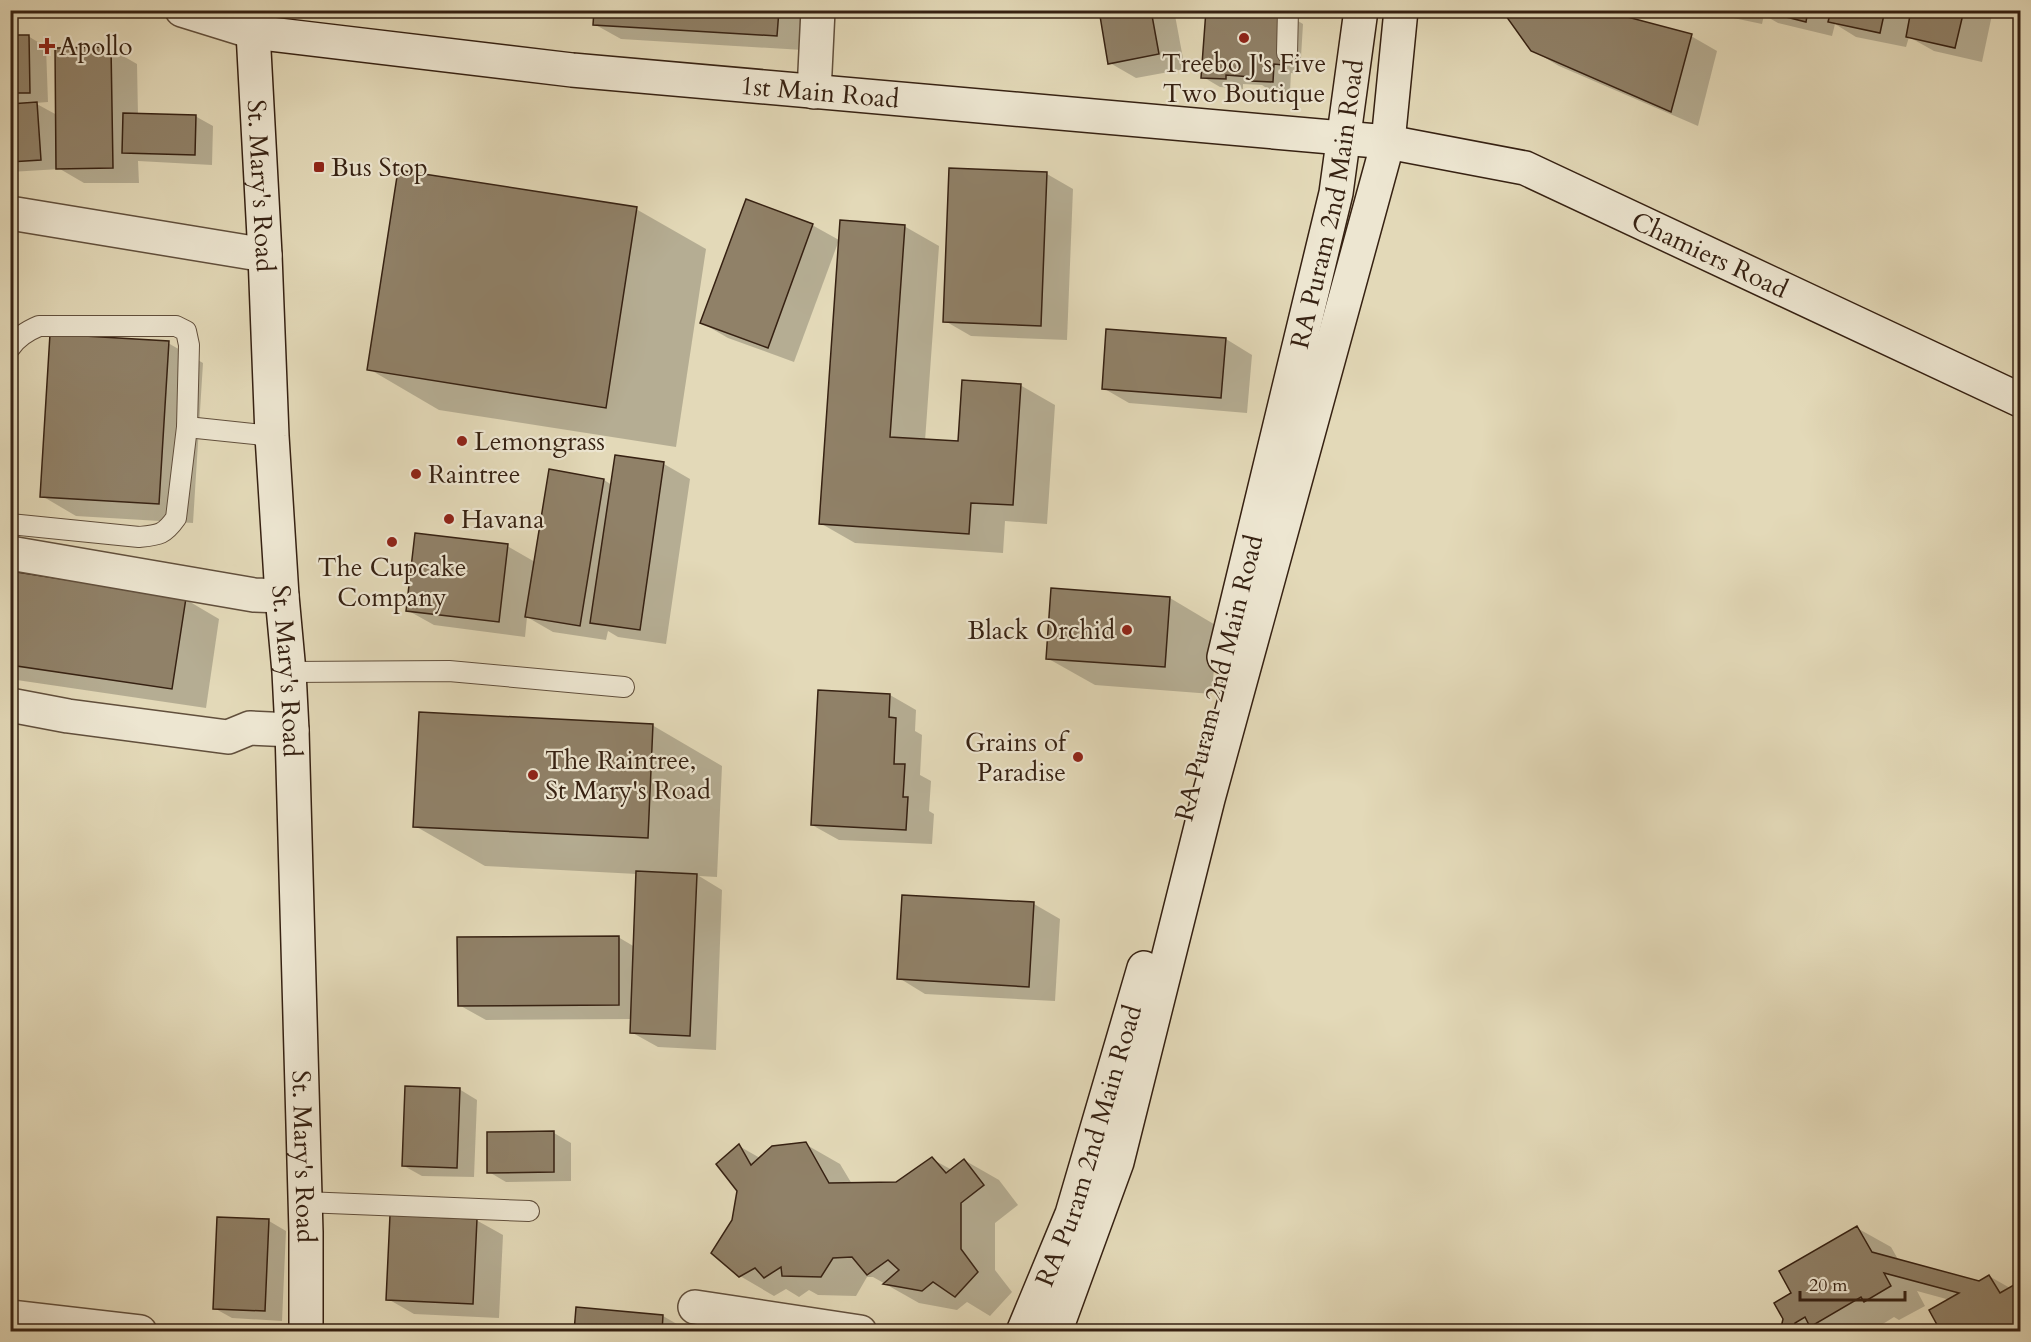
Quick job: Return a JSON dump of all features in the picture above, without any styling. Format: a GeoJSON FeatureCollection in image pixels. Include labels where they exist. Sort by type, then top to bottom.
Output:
{"type":"FeatureCollection","features":[{"type":"Feature","properties":{"kind":"main road","name":"1st Main Road"},"geometry":{"type":"LineString","coordinates":[[182,10],[572,70],[1388,142]]}},
{"type":"Feature","properties":{"kind":"main road"},"geometry":{"type":"LineString","coordinates":[[814,92],[818,10]]}},
{"type":"Feature","properties":{"kind":"main road","name":"RA Puram 2nd Main Road"},"geometry":{"type":"LineString","coordinates":[[1023,1332],[1071,1214],[1168,885],[1295,370],[1336,193],[1361,10]]}},
{"type":"Feature","properties":{"kind":"main road","name":"RA Puram 2nd Main Road"},"geometry":{"type":"LineString","coordinates":[[1055,1332],[1117,1162],[1208,800],[1388,142],[1401,10]]}},
{"type":"Feature","properties":{"kind":"main road","name":"St. Mary's Road"},"geometry":{"type":"LineString","coordinates":[[254,21],[272,436],[292,730],[306,1332]]}},
{"type":"Feature","properties":{"kind":"main road","name":"Chamiers Road"},"geometry":{"type":"LineString","coordinates":[[1388,142],[1525,168],[2020,400]]}},
{"type":"Feature","properties":{"kind":"main road"},"geometry":{"type":"LineString","coordinates":[[10,213],[265,255]]}},
{"type":"Feature","properties":{"kind":"main road"},"geometry":{"type":"LineString","coordinates":[[10,553],[254,595],[282,596]]}},
{"type":"Feature","properties":{"kind":"main road"},"geometry":{"type":"LineString","coordinates":[[10,705],[68,716],[228,737],[250,728],[292,730]]}},
{"type":"Feature","properties":{"kind":"main road"},"geometry":{"type":"LineString","coordinates":[[695,1307],[860,1332]]}},
{"type":"Feature","properties":{"kind":"main road"},"geometry":{"type":"LineString","coordinates":[[10,1317],[140,1332]]}},
{"type":"Feature","properties":{"kind":"lane"},"geometry":{"type":"LineString","coordinates":[[1287,53],[1288,10]]}},
{"type":"Feature","properties":{"kind":"lane"},"geometry":{"type":"LineString","coordinates":[[10,348],[15,341],[39,326],[176,326],[186,331],[189,345],[187,427],[176,518],[160,535],[139,537],[10,524]]}},
{"type":"Feature","properties":{"kind":"lane"},"geometry":{"type":"LineString","coordinates":[[187,427],[272,436]]}},
{"type":"Feature","properties":{"kind":"lane"},"geometry":{"type":"LineString","coordinates":[[289,672],[448,671],[624,687]]}},
{"type":"Feature","properties":{"kind":"lane"},"geometry":{"type":"LineString","coordinates":[[304,1202],[529,1211]]}},
{"type":"Feature","properties":{"kind":"building"},"geometry":{"type":"Polygon","coordinates":[[[594,10],[779,10],[777,36],[593,25],[594,10]]]}},
{"type":"Feature","properties":{"kind":"building"},"geometry":{"type":"Polygon","coordinates":[[[1099,10],[1151,10],[1159,54],[1108,64],[1099,10]]]}},
{"type":"Feature","properties":{"kind":"building","name":"Treebo J's Five Two Boutique"},"geometry":{"type":"Polygon","coordinates":[[[1206,10],[1286,13],[1283,65],[1274,64],[1273,82],[1251,81],[1251,77],[1226,75],[1226,79],[1201,78],[1206,10]]]}},
{"type":"Feature","properties":{"kind":"building"},"geometry":{"type":"Polygon","coordinates":[[[1505,10],[1601,10],[1692,34],[1671,112],[1531,51],[1506,16],[1505,10]]]}},
{"type":"Feature","properties":{"kind":"building"},"geometry":{"type":"Polygon","coordinates":[[[1759,10],[1808,10],[1806,22],[1759,10]]]}},
{"type":"Feature","properties":{"kind":"building"},"geometry":{"type":"Polygon","coordinates":[[[1831,10],[1885,10],[1880,33],[1828,22],[1831,10]]]}},
{"type":"Feature","properties":{"kind":"building"},"geometry":{"type":"Polygon","coordinates":[[[1911,10],[1964,10],[1955,48],[1906,37],[1911,10]]]}},
{"type":"Feature","properties":{"kind":"building"},"geometry":{"type":"Polygon","coordinates":[[[10,35],[29,35],[30,93],[10,93],[10,35]]]}},
{"type":"Feature","properties":{"kind":"building"},"geometry":{"type":"Polygon","coordinates":[[[111,47],[113,168],[56,169],[55,48],[111,47]]]}},
{"type":"Feature","properties":{"kind":"building"},"geometry":{"type":"Polygon","coordinates":[[[37,102],[41,160],[10,162],[10,104],[37,102]]]}},
{"type":"Feature","properties":{"kind":"building"},"geometry":{"type":"Polygon","coordinates":[[[123,113],[196,115],[195,155],[122,153],[123,113]]]}},
{"type":"Feature","properties":{"kind":"building"},"geometry":{"type":"Polygon","coordinates":[[[949,168],[1047,172],[1041,326],[943,322],[949,168]]]}},
{"type":"Feature","properties":{"kind":"building"},"geometry":{"type":"Polygon","coordinates":[[[398,170],[637,207],[606,408],[367,370],[398,170]]]}},
{"type":"Feature","properties":{"kind":"building"},"geometry":{"type":"Polygon","coordinates":[[[746,199],[813,224],[768,348],[700,323],[746,199]]]}},
{"type":"Feature","properties":{"kind":"building"},"geometry":{"type":"Polygon","coordinates":[[[840,220],[905,225],[890,437],[958,441],[962,380],[1021,384],[1013,505],[971,503],[969,534],[819,524],[840,220]]]}},
{"type":"Feature","properties":{"kind":"building"},"geometry":{"type":"Polygon","coordinates":[[[1106,329],[1226,338],[1221,398],[1102,389],[1106,329]]]}},
{"type":"Feature","properties":{"kind":"building"},"geometry":{"type":"Polygon","coordinates":[[[50,334],[169,341],[159,504],[40,497],[50,334]]]}},
{"type":"Feature","properties":{"kind":"building"},"geometry":{"type":"Polygon","coordinates":[[[615,455],[664,462],[640,630],[590,623],[615,455]]]}},
{"type":"Feature","properties":{"kind":"building"},"geometry":{"type":"Polygon","coordinates":[[[549,469],[604,479],[580,626],[525,617],[549,469]]]}},
{"type":"Feature","properties":{"kind":"building"},"geometry":{"type":"Polygon","coordinates":[[[415,533],[508,544],[499,622],[406,611],[415,533]]]}},
{"type":"Feature","properties":{"kind":"building"},"geometry":{"type":"Polygon","coordinates":[[[10,571],[186,598],[172,689],[10,665],[10,571]]]}},
{"type":"Feature","properties":{"kind":"building"},"geometry":{"type":"Polygon","coordinates":[[[1051,588],[1170,597],[1165,667],[1046,659],[1051,588]]]}},
{"type":"Feature","properties":{"kind":"building"},"geometry":{"type":"Polygon","coordinates":[[[818,690],[890,694],[889,717],[896,718],[894,764],[905,764],[903,797],[908,797],[906,830],[811,825],[818,690]]]}},
{"type":"Feature","properties":{"kind":"building","name":"The Raintree, St Mary's Road"},"geometry":{"type":"Polygon","coordinates":[[[419,712],[653,724],[648,838],[413,827],[419,712]]]}},
{"type":"Feature","properties":{"kind":"building"},"geometry":{"type":"Polygon","coordinates":[[[636,871],[697,874],[690,1036],[630,1033],[636,871]]]}},
{"type":"Feature","properties":{"kind":"building"},"geometry":{"type":"Polygon","coordinates":[[[902,895],[1034,902],[1029,987],[897,979],[902,895]]]}},
{"type":"Feature","properties":{"kind":"building"},"geometry":{"type":"Polygon","coordinates":[[[619,936],[619,1005],[458,1006],[457,937],[619,936]]]}},
{"type":"Feature","properties":{"kind":"building"},"geometry":{"type":"Polygon","coordinates":[[[405,1086],[460,1088],[457,1168],[402,1166],[405,1086]]]}},
{"type":"Feature","properties":{"kind":"building"},"geometry":{"type":"Polygon","coordinates":[[[554,1131],[554,1172],[487,1173],[487,1132],[554,1131]]]}},
{"type":"Feature","properties":{"kind":"building"},"geometry":{"type":"Polygon","coordinates":[[[806,1142],[829,1183],[896,1182],[932,1157],[946,1173],[964,1159],[984,1185],[961,1203],[961,1249],[978,1272],[955,1297],[933,1282],[922,1291],[883,1284],[899,1270],[888,1260],[867,1275],[852,1257],[833,1258],[821,1277],[782,1276],[781,1267],[764,1278],[755,1268],[739,1277],[711,1253],[732,1220],[737,1191],[716,1164],[739,1144],[751,1165],[772,1146],[806,1142]]]}},
{"type":"Feature","properties":{"kind":"building"},"geometry":{"type":"Polygon","coordinates":[[[390,1215],[477,1219],[473,1304],[386,1300],[390,1215]]]}},
{"type":"Feature","properties":{"kind":"building"},"geometry":{"type":"Polygon","coordinates":[[[217,1217],[269,1219],[265,1311],[213,1309],[217,1217]]]}},
{"type":"Feature","properties":{"kind":"building"},"geometry":{"type":"Polygon","coordinates":[[[1857,1226],[1872,1252],[1979,1281],[1989,1275],[2000,1293],[2019,1282],[2020,1323],[2017,1324],[2020,1332],[1941,1332],[1929,1310],[1959,1293],[1884,1273],[1891,1286],[1864,1302],[1861,1297],[1810,1327],[1805,1317],[1795,1323],[1793,1332],[1780,1332],[1783,1319],[1774,1303],[1791,1293],[1779,1271],[1857,1226]]]}},
{"type":"Feature","properties":{"kind":"building"},"geometry":{"type":"Polygon","coordinates":[[[576,1307],[663,1315],[662,1332],[574,1332],[576,1307]]]}},
{"type":"Feature","properties":{"kind":"place","name":"Treebo J's Five Two Boutique"},"geometry":{"type":"Point","coordinates":[1244,38]}},
{"type":"Feature","properties":{"kind":"place","name":"Apollo"},"geometry":{"type":"Point","coordinates":[47,46]}},
{"type":"Feature","properties":{"kind":"place","name":"Bus Stop"},"geometry":{"type":"Point","coordinates":[319,167]}},
{"type":"Feature","properties":{"kind":"place","name":"Lemongrass"},"geometry":{"type":"Point","coordinates":[462,441]}},
{"type":"Feature","properties":{"kind":"place","name":"Raintree"},"geometry":{"type":"Point","coordinates":[416,474]}},
{"type":"Feature","properties":{"kind":"place","name":"Havana"},"geometry":{"type":"Point","coordinates":[449,519]}},
{"type":"Feature","properties":{"kind":"place","name":"The Cupcake Company"},"geometry":{"type":"Point","coordinates":[392,542]}},
{"type":"Feature","properties":{"kind":"place","name":"Black Orchid"},"geometry":{"type":"Point","coordinates":[1127,630]}},
{"type":"Feature","properties":{"kind":"place","name":"Grains of Paradise"},"geometry":{"type":"Point","coordinates":[1078,757]}},
{"type":"Feature","properties":{"kind":"place","name":"The Raintree, St Mary's Road"},"geometry":{"type":"Point","coordinates":[533,775]}}]}
